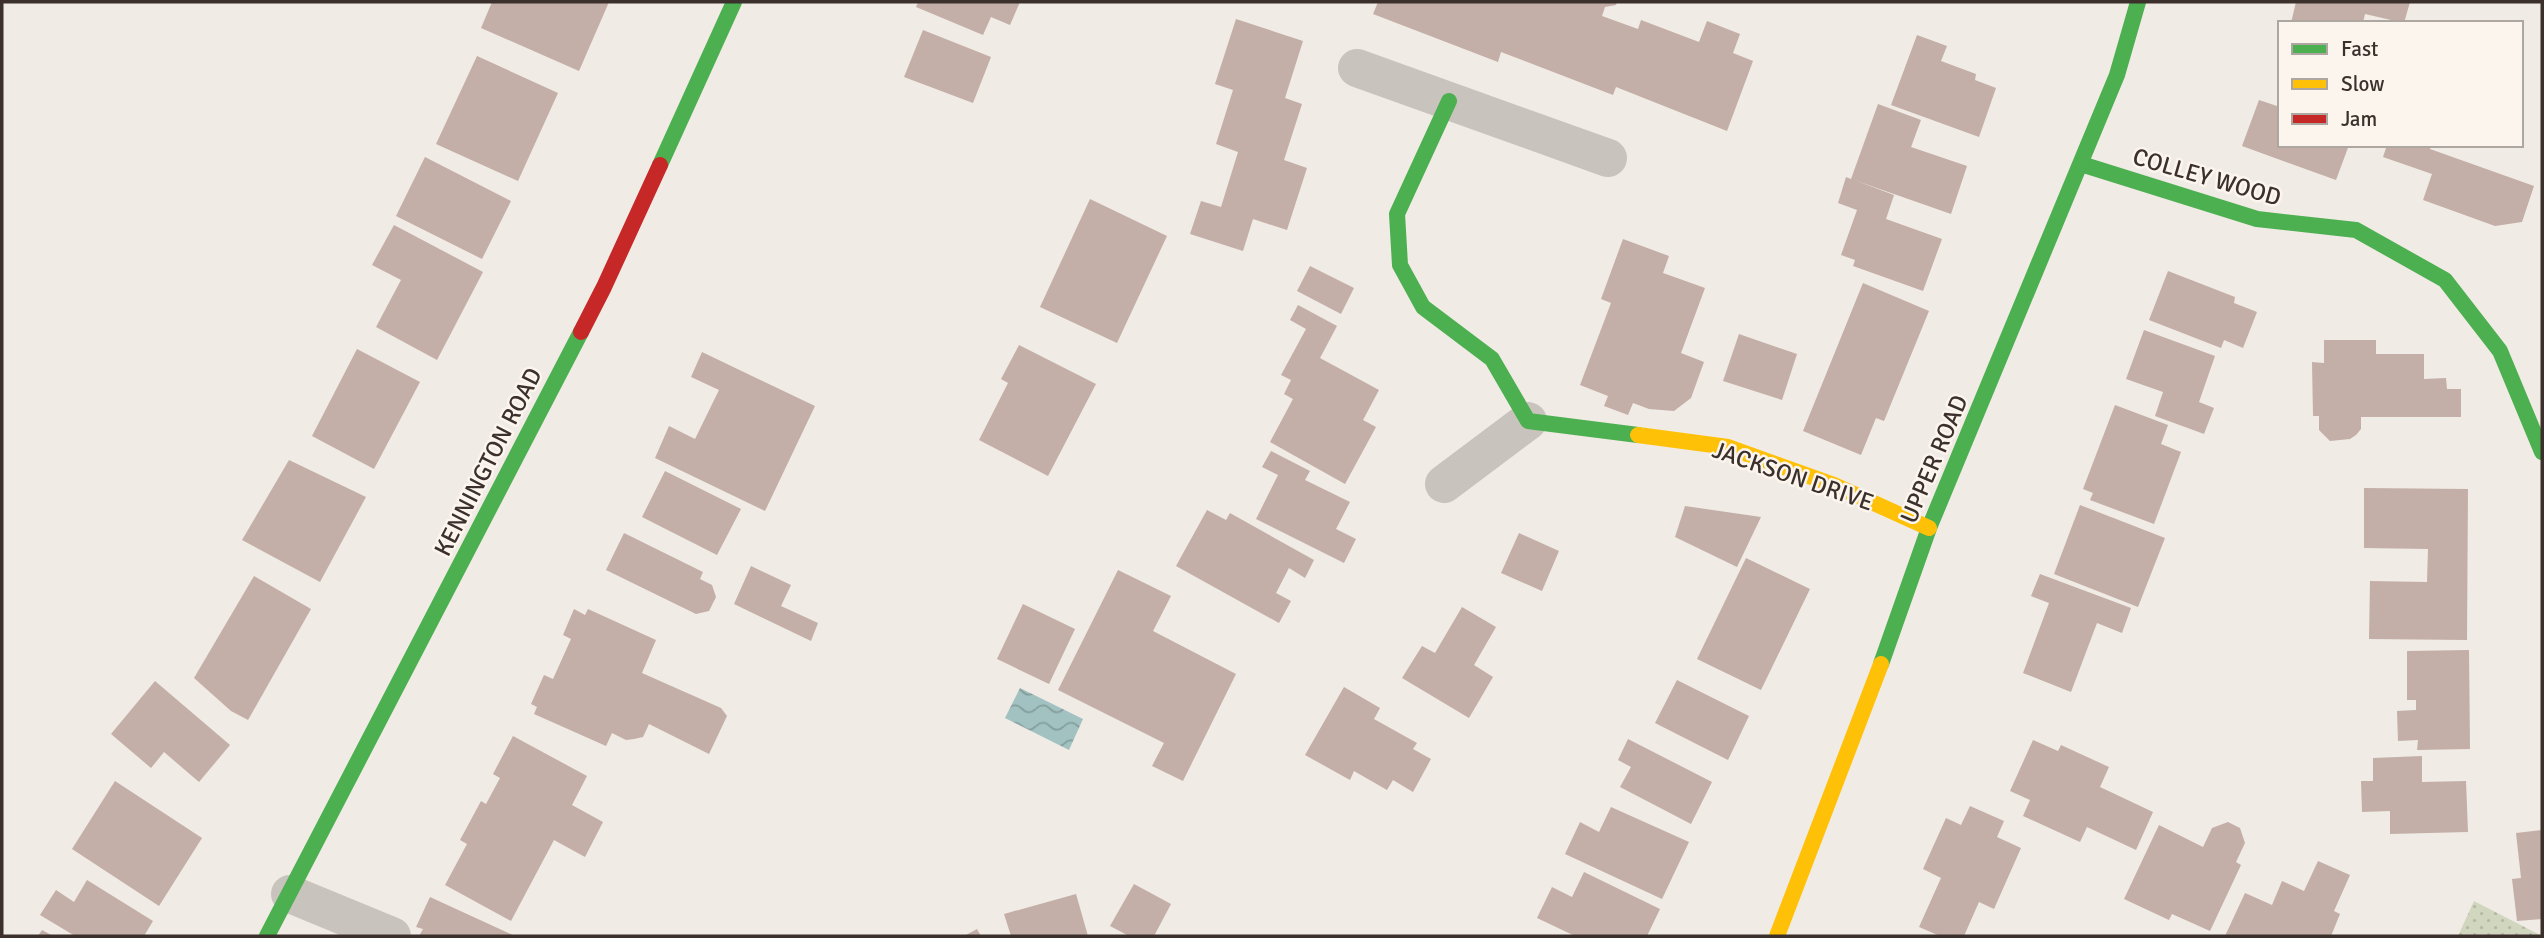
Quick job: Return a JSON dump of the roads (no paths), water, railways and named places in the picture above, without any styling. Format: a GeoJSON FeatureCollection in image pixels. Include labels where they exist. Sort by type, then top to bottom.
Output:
{"type":"FeatureCollection","features":[{"type":"Feature","properties":{"kind":"street","name":"KENNINGTON ROAD"},"geometry":{"type":"LineString","coordinates":[[267,936],[604,287],[734,2]]}},
{"type":"Feature","properties":{"kind":"street","name":"UPPER ROAD"},"geometry":{"type":"LineString","coordinates":[[1777,936],[1896,625],[1929,528],[2117,75],[2138,2]]}},
{"type":"Feature","properties":{"kind":"street"},"geometry":{"type":"LineString","coordinates":[[1357,68],[1608,158]]}},
{"type":"Feature","properties":{"kind":"street"},"geometry":{"type":"LineString","coordinates":[[1444,484],[1528,421],[1492,359],[1423,307],[1400,265],[1397,214],[1449,101]]}},
{"type":"Feature","properties":{"kind":"street","name":"COLLEY WOOD"},"geometry":{"type":"LineString","coordinates":[[2081,164],[2257,219],[2356,230],[2445,280],[2500,351],[2542,452]]}},
{"type":"Feature","properties":{"kind":"street","name":"JACKSON DRIVE"},"geometry":{"type":"LineString","coordinates":[[1528,421],[1728,447],[1834,485],[1929,528]]}},
{"type":"Feature","properties":{"kind":"street"},"geometry":{"type":"LineString","coordinates":[[290,894],[392,936]]}},
{"type":"Feature","properties":{"kind":"water"},"geometry":{"type":"Polygon","coordinates":[[[1020,688],[1083,719],[1069,750],[1005,718],[1020,688]]]}}]}
